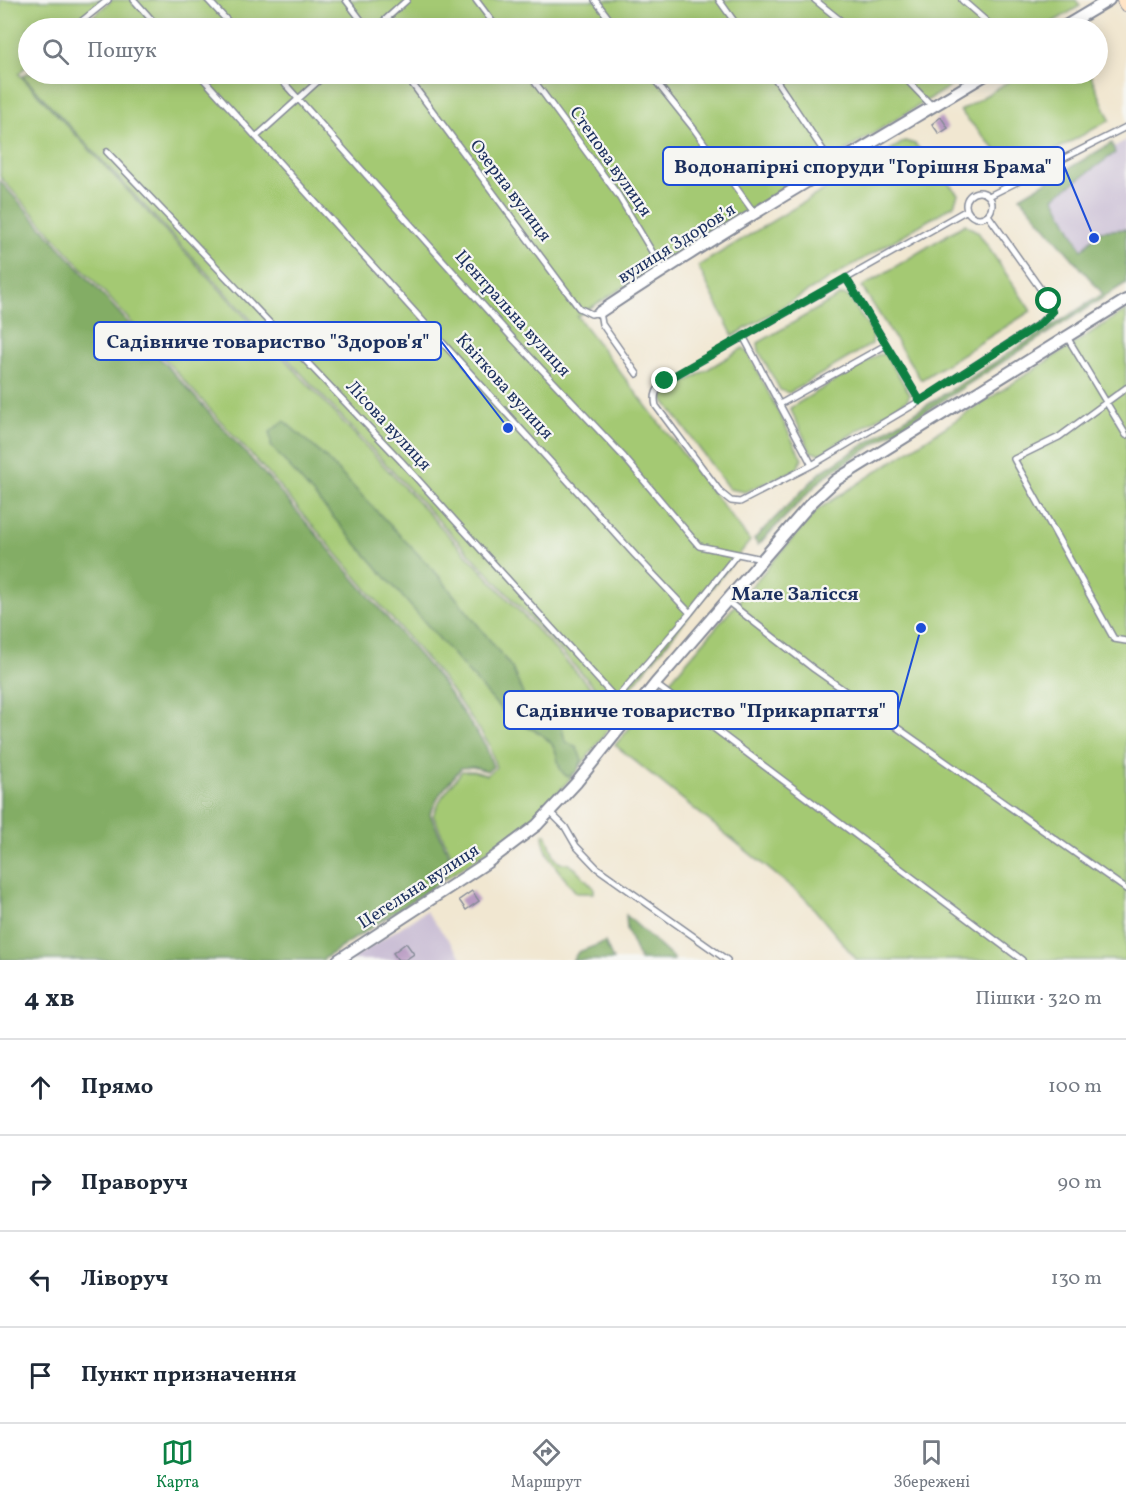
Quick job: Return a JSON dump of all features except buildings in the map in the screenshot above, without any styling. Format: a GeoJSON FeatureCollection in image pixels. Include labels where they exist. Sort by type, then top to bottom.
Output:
{"type":"FeatureCollection","features":[{"type":"Feature","properties":{"kind":"main road"},"geometry":{"type":"LineString","coordinates":[[1124,0],[1126,4]]}},
{"type":"Feature","properties":{"kind":"street"},"geometry":{"type":"LineString","coordinates":[[1079,18],[1109,0]]}},
{"type":"Feature","properties":{"kind":"street","name":"вулиця Здоровʼя"},"geometry":{"type":"LineString","coordinates":[[600,312],[663,270],[833,165],[970,84]]}},
{"type":"Feature","properties":{"kind":"street","name":"Цегельна вулиця"},"geometry":{"type":"LineString","coordinates":[[338,960],[518,841],[550,812],[762,560],[812,502],[836,480],[1126,300]]}},
{"type":"Feature","properties":{"kind":"lane"},"geometry":{"type":"LineString","coordinates":[[86,18],[108,0]]}},
{"type":"Feature","properties":{"kind":"lane"},"geometry":{"type":"LineString","coordinates":[[134,0],[150,18]]}},
{"type":"Feature","properties":{"kind":"lane"},"geometry":{"type":"LineString","coordinates":[[208,0],[225,18]]}},
{"type":"Feature","properties":{"kind":"lane"},"geometry":{"type":"LineString","coordinates":[[346,0],[360,18]]}},
{"type":"Feature","properties":{"kind":"lane"},"geometry":{"type":"LineString","coordinates":[[387,18],[407,0]]}},
{"type":"Feature","properties":{"kind":"lane"},"geometry":{"type":"LineString","coordinates":[[476,0],[490,18]]}},
{"type":"Feature","properties":{"kind":"lane"},"geometry":{"type":"LineString","coordinates":[[595,0],[608,18]]}},
{"type":"Feature","properties":{"kind":"lane"},"geometry":{"type":"LineString","coordinates":[[719,0],[732,18]]}},
{"type":"Feature","properties":{"kind":"lane"},"geometry":{"type":"LineString","coordinates":[[815,0],[838,18]]}},
{"type":"Feature","properties":{"kind":"lane"},"geometry":{"type":"LineString","coordinates":[[962,0],[983,18]]}},
{"type":"Feature","properties":{"kind":"lane","name":"Квіткова вулиця"},"geometry":{"type":"LineString","coordinates":[[208,84],[690,613]]}},
{"type":"Feature","properties":{"kind":"lane","name":"Центральна вулиця"},"geometry":{"type":"LineString","coordinates":[[286,84],[499,323],[624,458],[699,546],[762,560]]}},
{"type":"Feature","properties":{"kind":"lane"},"geometry":{"type":"LineString","coordinates":[[256,137],[315,84]]}},
{"type":"Feature","properties":{"kind":"lane","name":"Озерна вулиця"},"geometry":{"type":"LineString","coordinates":[[412,84],[579,308],[591,314],[600,312]]}},
{"type":"Feature","properties":{"kind":"lane","name":"Степова вулиця"},"geometry":{"type":"LineString","coordinates":[[537,84],[618,195],[663,270]]}},
{"type":"Feature","properties":{"kind":"lane"},"geometry":{"type":"LineString","coordinates":[[658,84],[694,129],[755,214]]}},
{"type":"Feature","properties":{"kind":"lane"},"geometry":{"type":"LineString","coordinates":[[779,84],[833,165]]}},
{"type":"Feature","properties":{"kind":"lane"},"geometry":{"type":"LineString","coordinates":[[911,84],[932,106]]}},
{"type":"Feature","properties":{"kind":"lane"},"geometry":{"type":"LineString","coordinates":[[988,196],[1126,127]]}},
{"type":"Feature","properties":{"kind":"lane","name":"Лісова вулиця"},"geometry":{"type":"LineString","coordinates":[[107,152],[401,461],[616,699],[690,613]]}},
{"type":"Feature","properties":{"kind":"lane"},"geometry":{"type":"LineString","coordinates":[[984,193],[988,196],[992,206],[987,215],[982,218],[976,218],[967,210],[968,198],[972,194],[984,193]]}},
{"type":"Feature","properties":{"kind":"lane"},"geometry":{"type":"LineString","coordinates":[[967,210],[665,381],[656,390],[654,398],[656,406],[721,493],[731,501],[740,502],[812,465],[920,401],[1040,324],[1052,312],[1049,301],[987,215]]}},
{"type":"Feature","properties":{"kind":"lane"},"geometry":{"type":"LineString","coordinates":[[846,278],[920,401]]}},
{"type":"Feature","properties":{"kind":"lane"},"geometry":{"type":"LineString","coordinates":[[600,312],[602,324],[637,375]]}},
{"type":"Feature","properties":{"kind":"lane"},"geometry":{"type":"LineString","coordinates":[[743,336],[812,465]]}},
{"type":"Feature","properties":{"kind":"lane"},"geometry":{"type":"LineString","coordinates":[[1067,337],[1126,435]]}},
{"type":"Feature","properties":{"kind":"lane"},"geometry":{"type":"LineString","coordinates":[[780,404],[886,345]]}},
{"type":"Feature","properties":{"kind":"lane"},"geometry":{"type":"LineString","coordinates":[[1126,388],[1059,437],[1014,459],[1114,639],[1126,641]]}},
{"type":"Feature","properties":{"kind":"lane"},"geometry":{"type":"LineString","coordinates":[[690,613],[737,554]]}},
{"type":"Feature","properties":{"kind":"lane"},"geometry":{"type":"LineString","coordinates":[[727,601],[814,669],[1126,889]]}},
{"type":"Feature","properties":{"kind":"lane"},"geometry":{"type":"LineString","coordinates":[[656,684],[1022,960]]}},
{"type":"Feature","properties":{"kind":"lane"},"geometry":{"type":"LineString","coordinates":[[550,812],[566,827],[576,846],[597,868],[727,960]]}},
{"type":"Feature","properties":{"kind":"shaded area"},"geometry":{"type":"Polygon","coordinates":[[[1126,140],[1126,279],[1105,292],[1031,196],[1126,140]]]}},
{"type":"Feature","properties":{"kind":"shaded area"},"geometry":{"type":"Polygon","coordinates":[[[426,911],[464,960],[350,960],[426,911]]]}},
{"type":"Feature","properties":{"kind":"green space"},"geometry":{"type":"Polygon","coordinates":[[[0,0],[102,0],[81,18],[18,18],[18,84],[28,84],[618,717],[571,777],[533,818],[445,879],[451,855],[433,815],[442,797],[462,771],[473,771],[486,775],[496,768],[489,744],[443,679],[273,479],[0,177],[0,0]]]}},
{"type":"Feature","properties":{"kind":"green space"},"geometry":{"type":"Polygon","coordinates":[[[112,0],[1076,0],[1080,6],[1060,18],[91,18],[112,0]]]}},
{"type":"Feature","properties":{"kind":"green space"},"geometry":{"type":"Polygon","coordinates":[[[30,84],[954,84],[577,316],[750,541],[614,708],[30,84]]]}},
{"type":"Feature","properties":{"kind":"green space"},"geometry":{"type":"Polygon","coordinates":[[[1005,84],[1094,84],[1110,120],[1016,172],[960,111],[1005,84]]]}},
{"type":"Feature","properties":{"kind":"green space"},"geometry":{"type":"Polygon","coordinates":[[[905,141],[915,144],[958,194],[954,205],[733,336],[698,266],[905,141]]]}},
{"type":"Feature","properties":{"kind":"green space"},"geometry":{"type":"Polygon","coordinates":[[[1112,143],[1115,153],[1054,197],[1082,250],[1099,231],[1126,229],[1126,283],[825,476],[758,545],[754,539],[822,471],[1103,294],[1020,197],[1112,143]]]}},
{"type":"Feature","properties":{"kind":"green space"},"geometry":{"type":"Polygon","coordinates":[[[0,181],[271,481],[441,681],[486,746],[493,767],[487,771],[473,767],[461,768],[440,794],[430,814],[449,855],[442,881],[322,960],[0,960],[0,181]]]}},
{"type":"Feature","properties":{"kind":"green space"},"geometry":{"type":"Polygon","coordinates":[[[965,224],[978,232],[1031,311],[921,380],[862,287],[965,224]]]}},
{"type":"Feature","properties":{"kind":"green space"},"geometry":{"type":"Polygon","coordinates":[[[841,295],[848,296],[873,334],[872,344],[789,393],[780,390],[759,351],[758,343],[841,295]]]}},
{"type":"Feature","properties":{"kind":"green space"},"geometry":{"type":"Polygon","coordinates":[[[1126,310],[1126,960],[857,960],[805,898],[615,745],[817,510],[1126,310]]]}},
{"type":"Feature","properties":{"kind":"green space"},"geometry":{"type":"Polygon","coordinates":[[[743,348],[749,354],[802,459],[797,469],[745,492],[729,489],[663,399],[663,396],[743,348]]]}},
{"type":"Feature","properties":{"kind":"green space"},"geometry":{"type":"Polygon","coordinates":[[[885,354],[910,394],[907,400],[820,454],[811,452],[790,408],[877,355],[885,354]]]}},
{"type":"Feature","properties":{"kind":"green space"},"geometry":{"type":"Polygon","coordinates":[[[284,421],[323,455],[438,575],[512,668],[525,699],[532,706],[548,714],[562,728],[565,741],[577,748],[582,760],[577,772],[568,777],[564,774],[550,742],[537,731],[514,721],[497,705],[271,446],[270,432],[284,421]]]}},
{"type":"Feature","properties":{"kind":"green space"},"geometry":{"type":"Polygon","coordinates":[[[543,834],[546,834],[555,858],[560,863],[567,863],[575,868],[594,888],[594,893],[577,893],[574,890],[546,850],[543,834]]]}},
{"type":"Feature","properties":{"kind":"green space"},"geometry":{"type":"Polygon","coordinates":[[[626,915],[674,960],[640,960],[627,930],[626,915]]]}},
{"type":"Feature","properties":{"kind":"green space"},"geometry":{"type":"Polygon","coordinates":[[[605,942],[613,960],[573,960],[578,952],[605,942]]]}},
{"type":"Feature","properties":{"kind":"place","name":"Водонапірні споруди \"Горішня Брама\""},"geometry":{"type":"Point","coordinates":[1094,238]}},
{"type":"Feature","properties":{"kind":"place","name":"Садівниче товариство \"Здоров'я\""},"geometry":{"type":"Point","coordinates":[508,428]}},
{"type":"Feature","properties":{"kind":"place","name":"Садівниче товариство \"Прикарпаття\""},"geometry":{"type":"Point","coordinates":[921,628]}},
{"type":"Feature","properties":{"kind":"district","name":"Мале Залісся"},"geometry":{"type":"Point","coordinates":[795,595]}},
{"type":"Feature","properties":{"kind":"route"},"geometry":{"type":"LineString","coordinates":[[665,381],[846,278],[920,401],[1040,324],[1052,312],[1049,301]]}}]}
